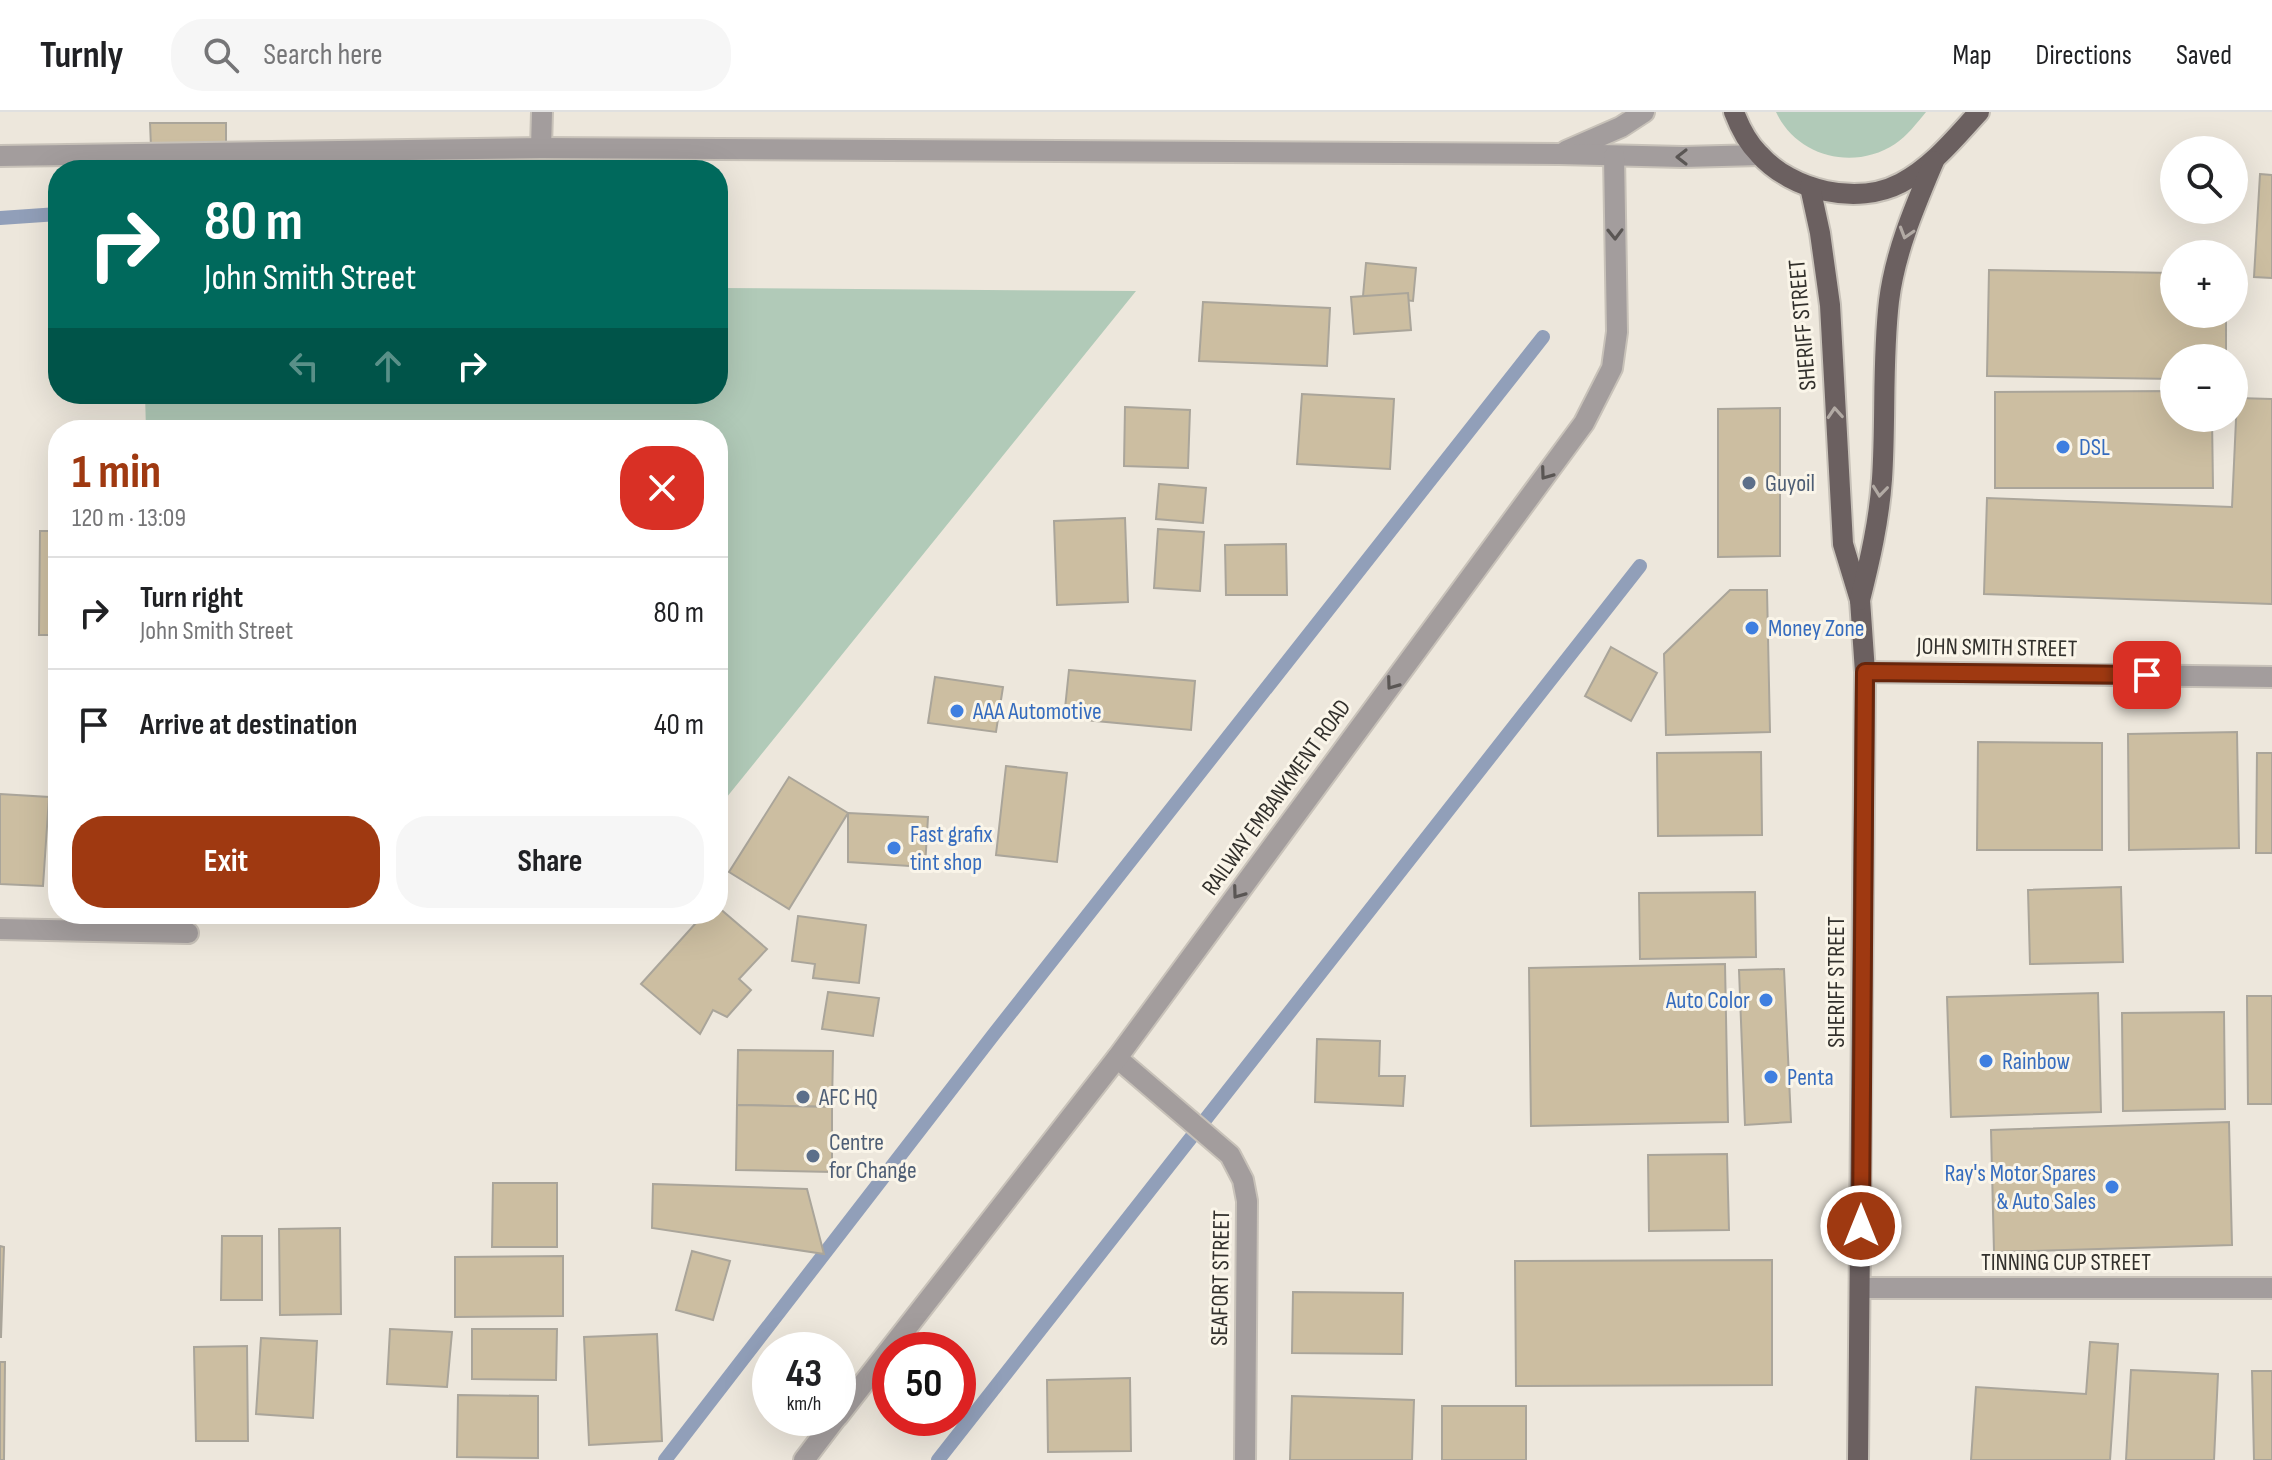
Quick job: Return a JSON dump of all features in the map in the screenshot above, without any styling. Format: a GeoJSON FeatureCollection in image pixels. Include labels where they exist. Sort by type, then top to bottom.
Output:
{"type":"FeatureCollection","features":[{"type":"Feature","properties":{"kind":"main road"},"geometry":{"type":"LineString","coordinates":[[1734,112],[1740,129],[1760,155],[1780,172],[1810,187],[1840,194],[1869,193],[1900,184],[1934,161],[1979,112]]}},
{"type":"Feature","properties":{"kind":"main road","name":"SHERIFF STREET"},"geometry":{"type":"LineString","coordinates":[[1860,600],[1875,543],[1882,479],[1889,302],[1912,212],[1934,161]]}},
{"type":"Feature","properties":{"kind":"main road","name":"SHERIFF STREET"},"geometry":{"type":"LineString","coordinates":[[1810,187],[1830,305],[1843,544],[1860,600],[1865,672],[1858,1460]]}},
{"type":"Feature","properties":{"kind":"street"},"geometry":{"type":"LineString","coordinates":[[541,148],[542,112]]}},
{"type":"Feature","properties":{"kind":"street"},"geometry":{"type":"LineString","coordinates":[[1559,154],[1621,127],[1644,112]]}},
{"type":"Feature","properties":{"kind":"street"},"geometry":{"type":"LineString","coordinates":[[0,156],[541,148],[1760,155]]}},
{"type":"Feature","properties":{"kind":"street","name":"RAILWAY EMBANKMENT ROAD"},"geometry":{"type":"LineString","coordinates":[[856,1393],[1117,1058],[1584,423],[1612,368],[1617,332],[1614,156]]}},
{"type":"Feature","properties":{"kind":"street","name":"JOHN SMITH STREET"},"geometry":{"type":"LineString","coordinates":[[1865,672],[2272,677]]}},
{"type":"Feature","properties":{"kind":"street"},"geometry":{"type":"LineString","coordinates":[[0,929],[188,933]]}},
{"type":"Feature","properties":{"kind":"street","name":"SEAFORT STREET"},"geometry":{"type":"LineString","coordinates":[[1117,1058],[1230,1155],[1243,1180],[1247,1201],[1245,1460]]}},
{"type":"Feature","properties":{"kind":"street","name":"TINNING CUP STREET"},"geometry":{"type":"LineString","coordinates":[[1860,1288],[2272,1288]]}},
{"type":"Feature","properties":{"kind":"street","name":"RAILWAY EMBANKMENT ROAD"},"geometry":{"type":"LineString","coordinates":[[804,1460],[822,1436]]}},
{"type":"Feature","properties":{"kind":"green space"},"geometry":{"type":"Polygon","coordinates":[[[1776,112],[1926,112],[1895,144],[1862,157],[1845,158],[1812,149],[1798,140],[1776,112]]]}},
{"type":"Feature","properties":{"kind":"green space"},"geometry":{"type":"Polygon","coordinates":[[[728,288],[1136,291],[728,796],[728,420],[146,420],[145,404],[728,404],[728,288]]]}},
{"type":"Feature","properties":{"kind":"building"},"geometry":{"type":"Polygon","coordinates":[[[150,123],[226,123],[226,146],[151,147],[150,123]]]}},
{"type":"Feature","properties":{"kind":"building"},"geometry":{"type":"Polygon","coordinates":[[[2260,174],[2272,175],[2272,278],[2254,277],[2260,174]]]}},
{"type":"Feature","properties":{"kind":"building"},"geometry":{"type":"Polygon","coordinates":[[[1366,263],[1416,268],[1413,301],[1363,296],[1366,263]]]}},
{"type":"Feature","properties":{"kind":"building"},"geometry":{"type":"Polygon","coordinates":[[[1989,270],[2160,273],[2160,328],[2226,328],[2226,344],[2160,344],[2160,379],[1987,376],[1989,270]]]}},
{"type":"Feature","properties":{"kind":"building"},"geometry":{"type":"Polygon","coordinates":[[[1408,293],[1411,330],[1354,334],[1351,297],[1408,293]]]}},
{"type":"Feature","properties":{"kind":"building"},"geometry":{"type":"Polygon","coordinates":[[[1203,302],[1330,308],[1327,366],[1199,361],[1203,302]]]}},
{"type":"Feature","properties":{"kind":"building"},"geometry":{"type":"Polygon","coordinates":[[[2160,391],[2160,432],[2212,432],[2213,488],[1995,488],[1995,392],[2160,391]]]}},
{"type":"Feature","properties":{"kind":"building"},"geometry":{"type":"Polygon","coordinates":[[[1302,394],[1394,399],[1390,469],[1297,464],[1302,394]]]}},
{"type":"Feature","properties":{"kind":"building"},"geometry":{"type":"Polygon","coordinates":[[[2248,398],[2272,399],[2272,604],[1984,594],[1987,498],[2232,507],[2235,432],[2248,432],[2248,398]]]}},
{"type":"Feature","properties":{"kind":"building"},"geometry":{"type":"Polygon","coordinates":[[[1125,407],[1190,410],[1188,468],[1124,466],[1125,407]]]}},
{"type":"Feature","properties":{"kind":"building","name":"Guyoil"},"geometry":{"type":"Polygon","coordinates":[[[1780,408],[1780,556],[1718,557],[1718,409],[1780,408]]]}},
{"type":"Feature","properties":{"kind":"building"},"geometry":{"type":"Polygon","coordinates":[[[1159,484],[1206,488],[1203,523],[1156,519],[1159,484]]]}},
{"type":"Feature","properties":{"kind":"building"},"geometry":{"type":"Polygon","coordinates":[[[1125,518],[1128,602],[1057,605],[1054,521],[1125,518]]]}},
{"type":"Feature","properties":{"kind":"building"},"geometry":{"type":"Polygon","coordinates":[[[1158,529],[1204,532],[1200,591],[1154,588],[1158,529]]]}},
{"type":"Feature","properties":{"kind":"building"},"geometry":{"type":"Polygon","coordinates":[[[40,531],[48,531],[48,635],[39,635],[40,531]]]}},
{"type":"Feature","properties":{"kind":"building"},"geometry":{"type":"Polygon","coordinates":[[[1286,544],[1287,595],[1226,595],[1225,545],[1286,544]]]}},
{"type":"Feature","properties":{"kind":"building"},"geometry":{"type":"Polygon","coordinates":[[[1730,590],[1767,590],[1770,732],[1666,735],[1664,654],[1730,590]]]}},
{"type":"Feature","properties":{"kind":"building"},"geometry":{"type":"Polygon","coordinates":[[[1611,647],[1657,673],[1631,721],[1585,696],[1611,647]]]}},
{"type":"Feature","properties":{"kind":"building"},"geometry":{"type":"Polygon","coordinates":[[[1069,670],[1195,681],[1191,730],[1064,718],[1069,670]]]}},
{"type":"Feature","properties":{"kind":"building"},"geometry":{"type":"Polygon","coordinates":[[[935,677],[1003,687],[996,732],[928,723],[935,677]]]}},
{"type":"Feature","properties":{"kind":"building"},"geometry":{"type":"Polygon","coordinates":[[[2237,732],[2239,848],[2129,850],[2128,734],[2237,732]]]}},
{"type":"Feature","properties":{"kind":"building"},"geometry":{"type":"Polygon","coordinates":[[[1978,742],[2102,743],[2102,850],[1977,850],[1978,742]]]}},
{"type":"Feature","properties":{"kind":"building"},"geometry":{"type":"Polygon","coordinates":[[[1761,752],[1762,835],[1658,836],[1657,753],[1761,752]]]}},
{"type":"Feature","properties":{"kind":"building"},"geometry":{"type":"Polygon","coordinates":[[[2257,753],[2272,753],[2272,853],[2256,853],[2257,753]]]}},
{"type":"Feature","properties":{"kind":"building"},"geometry":{"type":"Polygon","coordinates":[[[1006,766],[1067,773],[1057,862],[996,855],[1006,766]]]}},
{"type":"Feature","properties":{"kind":"building"},"geometry":{"type":"Polygon","coordinates":[[[789,777],[848,813],[789,909],[729,872],[789,777]]]}},
{"type":"Feature","properties":{"kind":"building"},"geometry":{"type":"Polygon","coordinates":[[[0,794],[48,797],[43,886],[0,884],[0,794]]]}},
{"type":"Feature","properties":{"kind":"building"},"geometry":{"type":"Polygon","coordinates":[[[848,813],[928,817],[925,867],[848,862],[848,813]]]}},
{"type":"Feature","properties":{"kind":"building"},"geometry":{"type":"Polygon","coordinates":[[[2121,887],[2123,962],[2030,964],[2028,890],[2121,887]]]}},
{"type":"Feature","properties":{"kind":"building"},"geometry":{"type":"Polygon","coordinates":[[[1755,892],[1756,957],[1640,959],[1639,893],[1755,892]]]}},
{"type":"Feature","properties":{"kind":"building"},"geometry":{"type":"Polygon","coordinates":[[[728,916],[767,949],[739,979],[751,990],[727,1017],[713,1010],[700,1034],[641,984],[695,924],[728,924],[728,916]]]}},
{"type":"Feature","properties":{"kind":"building"},"geometry":{"type":"Polygon","coordinates":[[[798,916],[866,925],[859,983],[813,978],[815,964],[792,961],[798,916]]]}},
{"type":"Feature","properties":{"kind":"building"},"geometry":{"type":"Polygon","coordinates":[[[1725,964],[1728,1122],[1531,1126],[1529,968],[1725,964]]]}},
{"type":"Feature","properties":{"kind":"building"},"geometry":{"type":"Polygon","coordinates":[[[1784,969],[1791,1122],[1745,1125],[1739,970],[1784,969]]]}},
{"type":"Feature","properties":{"kind":"building"},"geometry":{"type":"Polygon","coordinates":[[[828,992],[879,998],[873,1036],[822,1029],[828,992]]]}},
{"type":"Feature","properties":{"kind":"building"},"geometry":{"type":"Polygon","coordinates":[[[2098,993],[2101,1112],[1951,1117],[1947,997],[2098,993]]]}},
{"type":"Feature","properties":{"kind":"building"},"geometry":{"type":"Polygon","coordinates":[[[2247,996],[2272,996],[2272,1104],[2248,1104],[2247,996]]]}},
{"type":"Feature","properties":{"kind":"building"},"geometry":{"type":"Polygon","coordinates":[[[2224,1012],[2225,1109],[2123,1111],[2122,1013],[2224,1012]]]}},
{"type":"Feature","properties":{"kind":"building"},"geometry":{"type":"Polygon","coordinates":[[[1317,1039],[1380,1041],[1379,1076],[1405,1076],[1403,1106],[1315,1102],[1317,1039]]]}},
{"type":"Feature","properties":{"kind":"building"},"geometry":{"type":"Polygon","coordinates":[[[738,1050],[833,1051],[832,1107],[737,1105],[738,1050]]]}},
{"type":"Feature","properties":{"kind":"building"},"geometry":{"type":"Polygon","coordinates":[[[737,1105],[832,1107],[832,1172],[736,1170],[737,1105]]]}},
{"type":"Feature","properties":{"kind":"building","name":"Ray's Motor Spares & Auto Sales"},"geometry":{"type":"Polygon","coordinates":[[[2229,1122],[2232,1245],[1994,1252],[1991,1130],[2229,1122]]]}},
{"type":"Feature","properties":{"kind":"building"},"geometry":{"type":"Polygon","coordinates":[[[1727,1154],[1729,1230],[1649,1231],[1648,1155],[1727,1154]]]}},
{"type":"Feature","properties":{"kind":"building"},"geometry":{"type":"Polygon","coordinates":[[[493,1183],[557,1183],[557,1247],[492,1247],[493,1183]]]}},
{"type":"Feature","properties":{"kind":"building"},"geometry":{"type":"Polygon","coordinates":[[[653,1184],[807,1189],[824,1254],[652,1228],[653,1184]]]}},
{"type":"Feature","properties":{"kind":"building"},"geometry":{"type":"Polygon","coordinates":[[[340,1228],[341,1314],[280,1315],[279,1229],[340,1228]]]}},
{"type":"Feature","properties":{"kind":"building"},"geometry":{"type":"Polygon","coordinates":[[[222,1236],[262,1236],[262,1300],[221,1300],[222,1236]]]}},
{"type":"Feature","properties":{"kind":"building"},"geometry":{"type":"Polygon","coordinates":[[[0,1246],[4,1247],[1,1337],[0,1337],[0,1246]]]}},
{"type":"Feature","properties":{"kind":"building"},"geometry":{"type":"Polygon","coordinates":[[[692,1251],[730,1261],[713,1320],[676,1310],[692,1251]]]}},
{"type":"Feature","properties":{"kind":"building"},"geometry":{"type":"Polygon","coordinates":[[[563,1256],[563,1316],[455,1317],[455,1257],[563,1256]]]}},
{"type":"Feature","properties":{"kind":"building"},"geometry":{"type":"Polygon","coordinates":[[[1772,1260],[1772,1385],[1516,1386],[1515,1261],[1772,1260]]]}},
{"type":"Feature","properties":{"kind":"building"},"geometry":{"type":"Polygon","coordinates":[[[1293,1292],[1403,1293],[1402,1354],[1292,1353],[1293,1292]]]}},
{"type":"Feature","properties":{"kind":"building"},"geometry":{"type":"Polygon","coordinates":[[[390,1329],[452,1332],[447,1387],[387,1384],[390,1329]]]}},
{"type":"Feature","properties":{"kind":"building"},"geometry":{"type":"Polygon","coordinates":[[[472,1329],[557,1329],[556,1380],[472,1379],[472,1329]]]}},
{"type":"Feature","properties":{"kind":"building"},"geometry":{"type":"Polygon","coordinates":[[[657,1334],[662,1441],[589,1445],[584,1337],[657,1334]]]}},
{"type":"Feature","properties":{"kind":"building"},"geometry":{"type":"Polygon","coordinates":[[[261,1338],[317,1341],[313,1418],[256,1414],[261,1338]]]}},
{"type":"Feature","properties":{"kind":"building"},"geometry":{"type":"Polygon","coordinates":[[[2090,1342],[2118,1344],[2110,1460],[1971,1460],[1976,1387],[2086,1394],[2090,1342]]]}},
{"type":"Feature","properties":{"kind":"building"},"geometry":{"type":"Polygon","coordinates":[[[247,1346],[248,1441],[196,1441],[194,1347],[247,1346]]]}},
{"type":"Feature","properties":{"kind":"building"},"geometry":{"type":"Polygon","coordinates":[[[0,1362],[5,1362],[4,1460],[0,1460],[0,1362]]]}},
{"type":"Feature","properties":{"kind":"building"},"geometry":{"type":"Polygon","coordinates":[[[2131,1370],[2218,1374],[2214,1460],[2126,1460],[2131,1370]]]}},
{"type":"Feature","properties":{"kind":"building"},"geometry":{"type":"Polygon","coordinates":[[[2252,1371],[2272,1371],[2272,1460],[2254,1460],[2252,1371]]]}},
{"type":"Feature","properties":{"kind":"building"},"geometry":{"type":"Polygon","coordinates":[[[1130,1378],[1131,1451],[1048,1452],[1047,1380],[1130,1378]]]}},
{"type":"Feature","properties":{"kind":"building"},"geometry":{"type":"Polygon","coordinates":[[[458,1395],[538,1396],[538,1458],[457,1457],[458,1395]]]}},
{"type":"Feature","properties":{"kind":"building"},"geometry":{"type":"Polygon","coordinates":[[[1292,1396],[1414,1400],[1412,1460],[1290,1460],[1292,1396]]]}},
{"type":"Feature","properties":{"kind":"building"},"geometry":{"type":"Polygon","coordinates":[[[1442,1406],[1526,1406],[1526,1460],[1442,1460],[1442,1406]]]}},
{"type":"Feature","properties":{"kind":"waterway"},"geometry":{"type":"LineString","coordinates":[[0,218],[48,215]]}},
{"type":"Feature","properties":{"kind":"waterway"},"geometry":{"type":"LineString","coordinates":[[665,1460],[994,1034],[1543,337]]}},
{"type":"Feature","properties":{"kind":"waterway"},"geometry":{"type":"LineString","coordinates":[[938,1460],[1640,566]]}},
{"type":"Feature","properties":{"kind":"place","name":"DSL"},"geometry":{"type":"Point","coordinates":[2063,447]}},
{"type":"Feature","properties":{"kind":"place","name":"Guyoil"},"geometry":{"type":"Point","coordinates":[1749,483]}},
{"type":"Feature","properties":{"kind":"place","name":"Money Zone"},"geometry":{"type":"Point","coordinates":[1752,628]}},
{"type":"Feature","properties":{"kind":"place","name":"AAA Automotive"},"geometry":{"type":"Point","coordinates":[957,711]}},
{"type":"Feature","properties":{"kind":"place","name":"Fast grafix tint shop"},"geometry":{"type":"Point","coordinates":[894,848]}},
{"type":"Feature","properties":{"kind":"place","name":"Auto Color"},"geometry":{"type":"Point","coordinates":[1766,1000]}},
{"type":"Feature","properties":{"kind":"place","name":"Rainbow"},"geometry":{"type":"Point","coordinates":[1986,1061]}},
{"type":"Feature","properties":{"kind":"place","name":"Penta"},"geometry":{"type":"Point","coordinates":[1771,1077]}},
{"type":"Feature","properties":{"kind":"place","name":"AFC HQ"},"geometry":{"type":"Point","coordinates":[803,1097]}},
{"type":"Feature","properties":{"kind":"place","name":"Centre for Change"},"geometry":{"type":"Point","coordinates":[813,1156]}},
{"type":"Feature","properties":{"kind":"place","name":"Ray's Motor Spares & Auto Sales"},"geometry":{"type":"Point","coordinates":[2112,1187]}},
{"type":"Feature","properties":{"kind":"route"},"geometry":{"type":"LineString","coordinates":[[1861,1226],[1865,672],[2147,675]]}}]}
